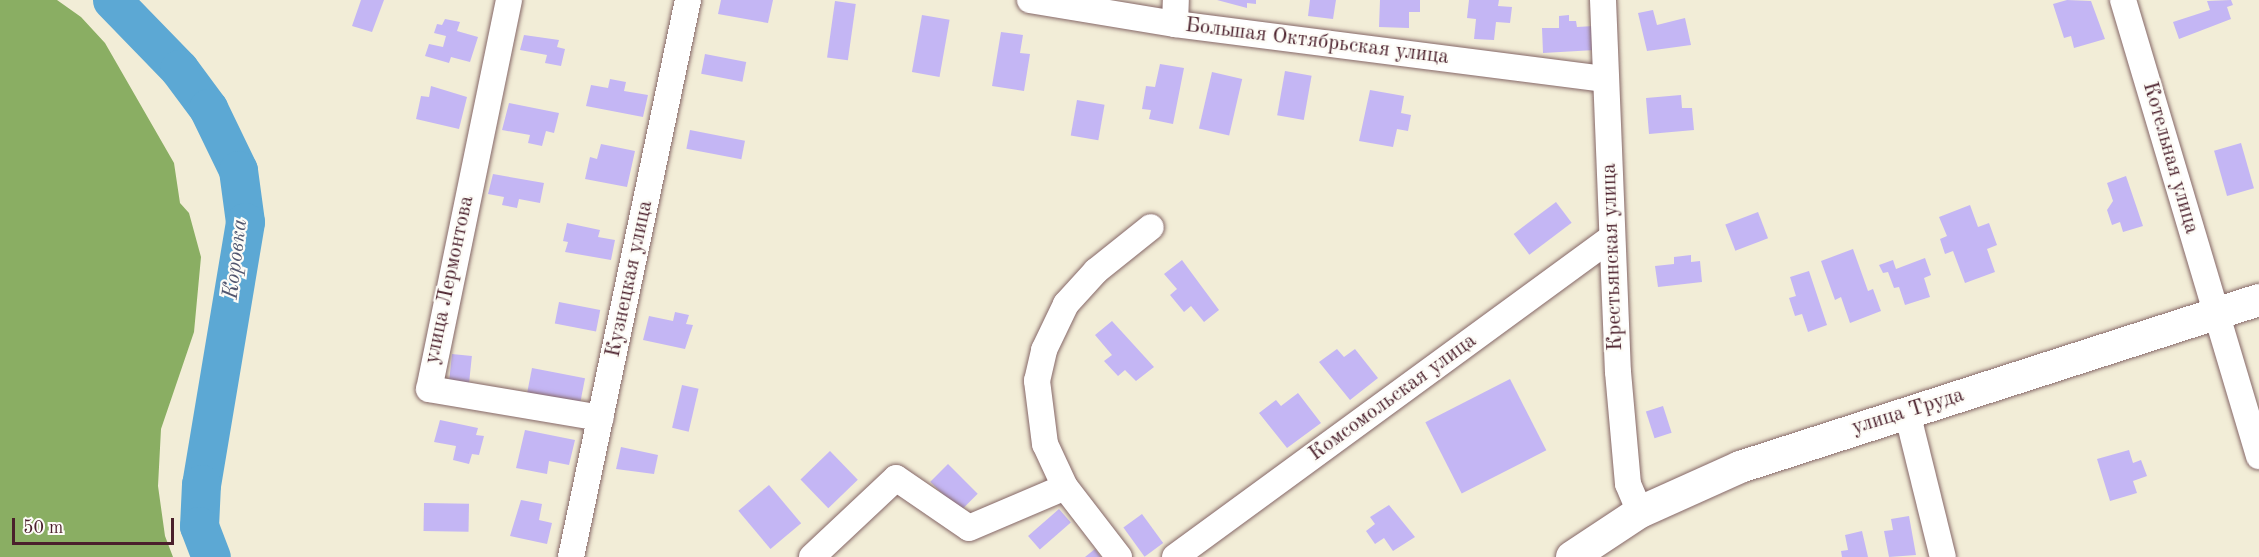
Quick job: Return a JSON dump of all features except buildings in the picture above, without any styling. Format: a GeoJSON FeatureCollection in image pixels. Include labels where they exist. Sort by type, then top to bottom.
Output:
{"type":"FeatureCollection","features":[{"type":"Feature","properties":{"kind":"street","name":"улица Лермонтова"},"geometry":{"type":"LineString","coordinates":[[509,0],[432,357],[429,389],[601,418]]}},
{"type":"Feature","properties":{"kind":"street","name":"Кузнецкая улица"},"geometry":{"type":"LineString","coordinates":[[571,557],[688,0]]}},
{"type":"Feature","properties":{"kind":"street","name":"Большая Октябрьская улица"},"geometry":{"type":"LineString","coordinates":[[1030,0],[1176,12],[1606,79]]}},
{"type":"Feature","properties":{"kind":"street","name":"Крестьянская улица"},"geometry":{"type":"LineString","coordinates":[[1603,0],[1611,238],[1624,450],[1628,484],[1640,512]]}},
{"type":"Feature","properties":{"kind":"street","name":"Котельная улица"},"geometry":{"type":"LineString","coordinates":[[2123,0],[2259,456]]}},
{"type":"Feature","properties":{"kind":"street"},"geometry":{"type":"LineString","coordinates":[[1119,557],[1065,487],[1045,444],[1037,381],[1044,350],[1066,304],[1096,271],[1151,227]]}},
{"type":"Feature","properties":{"kind":"street","name":"Комсомольская улица"},"geometry":{"type":"LineString","coordinates":[[1175,557],[1611,238]]}},
{"type":"Feature","properties":{"kind":"street","name":"улица Труда"},"geometry":{"type":"LineString","coordinates":[[1587,552],[1640,512],[1740,467],[2259,300]]}},
{"type":"Feature","properties":{"kind":"street"},"geometry":{"type":"LineString","coordinates":[[1907,412],[1942,557]]}},
{"type":"Feature","properties":{"kind":"street"},"geometry":{"type":"LineString","coordinates":[[812,557],[896,478],[969,528],[1065,487]]}},
{"type":"Feature","properties":{"kind":"green space"},"geometry":{"type":"Polygon","coordinates":[[[0,0],[57,0],[81,17],[105,43],[174,163],[180,203],[189,213],[201,257],[194,332],[161,429],[158,486],[165,536],[173,557],[0,557],[0,0]]]}},
{"type":"Feature","properties":{"kind":"waterway","name":"Коровка"},"geometry":{"type":"LineString","coordinates":[[112,0],[179,69],[208,108],[238,170],[245,222],[201,484],[199,526],[211,557]]}}]}
